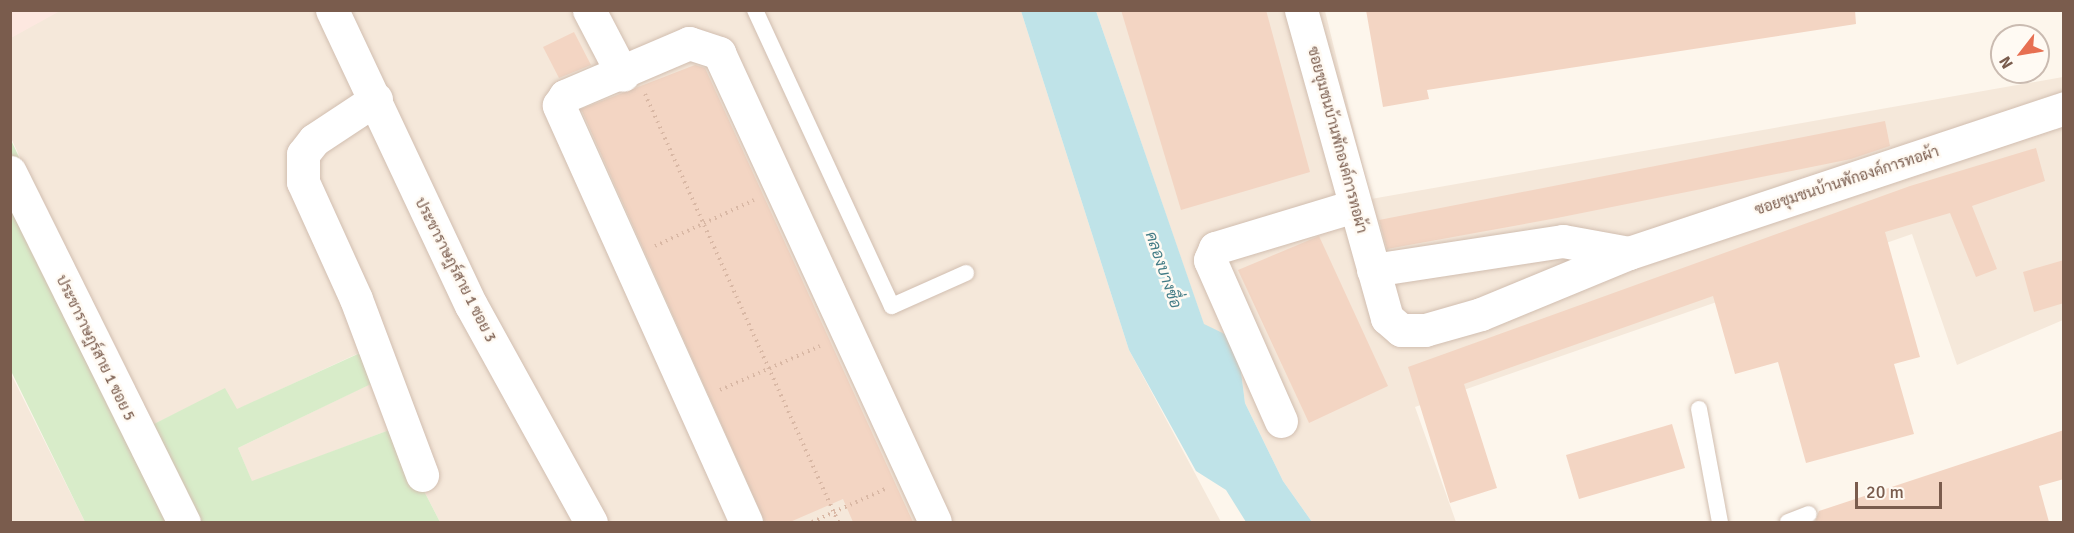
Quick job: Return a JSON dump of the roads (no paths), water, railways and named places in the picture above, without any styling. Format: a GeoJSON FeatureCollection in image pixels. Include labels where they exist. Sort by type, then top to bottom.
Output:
{"type":"FeatureCollection","features":[{"type":"Feature","properties":{"kind":"street","name":"ประชาราษฎร์สาย 1 ซอย 3"},"geometry":{"type":"LineString","coordinates":[[332,10],[376,99],[471,305],[591,522]]}},
{"type":"Feature","properties":{"kind":"street"},"geometry":{"type":"LineString","coordinates":[[589,10],[628,72]]}},
{"type":"Feature","properties":{"kind":"street","name":"ซอยชุมชนบ้านพักองค์การทอผ้า"},"geometry":{"type":"LineString","coordinates":[[1301,10],[1387,318],[1401,330],[1425,330],[1481,314],[1629,253],[2064,108]]}},
{"type":"Feature","properties":{"kind":"street"},"geometry":{"type":"LineString","coordinates":[[746,522],[559,105],[565,96],[628,72],[689,43],[719,53],[935,522]]}},
{"type":"Feature","properties":{"kind":"street"},"geometry":{"type":"LineString","coordinates":[[376,99],[314,140],[303,154],[303,182],[356,299],[422,475]]}},
{"type":"Feature","properties":{"kind":"street","name":"ประชาราษฎร์สาย 1 ซอย 5"},"geometry":{"type":"LineString","coordinates":[[10,172],[184,522]]}},
{"type":"Feature","properties":{"kind":"street"},"geometry":{"type":"LineString","coordinates":[[1281,421],[1210,260],[1215,248],[1354,206]]}},
{"type":"Feature","properties":{"kind":"street","name":"ซอยชุมชนบ้านพักองค์การทอผ้า"},"geometry":{"type":"LineString","coordinates":[[1373,270],[1563,241],[1629,253]]}},
{"type":"Feature","properties":{"kind":"lane"},"geometry":{"type":"LineString","coordinates":[[755,10],[892,306],[966,273]]}},
{"type":"Feature","properties":{"kind":"lane"},"geometry":{"type":"LineString","coordinates":[[1699,410],[1720,522]]}},
{"type":"Feature","properties":{"kind":"lane"},"geometry":{"type":"LineString","coordinates":[[1788,522],[1809,514]]}},
{"type":"Feature","properties":{"kind":"water","name":"คลองบางซื่อ"},"geometry":{"type":"Polygon","coordinates":[[[1021,11],[1096,11],[1204,324],[1237,340],[1245,403],[1283,481],[1312,522],[1246,522],[1226,490],[1196,471],[1129,350],[1021,11]]]}}]}
